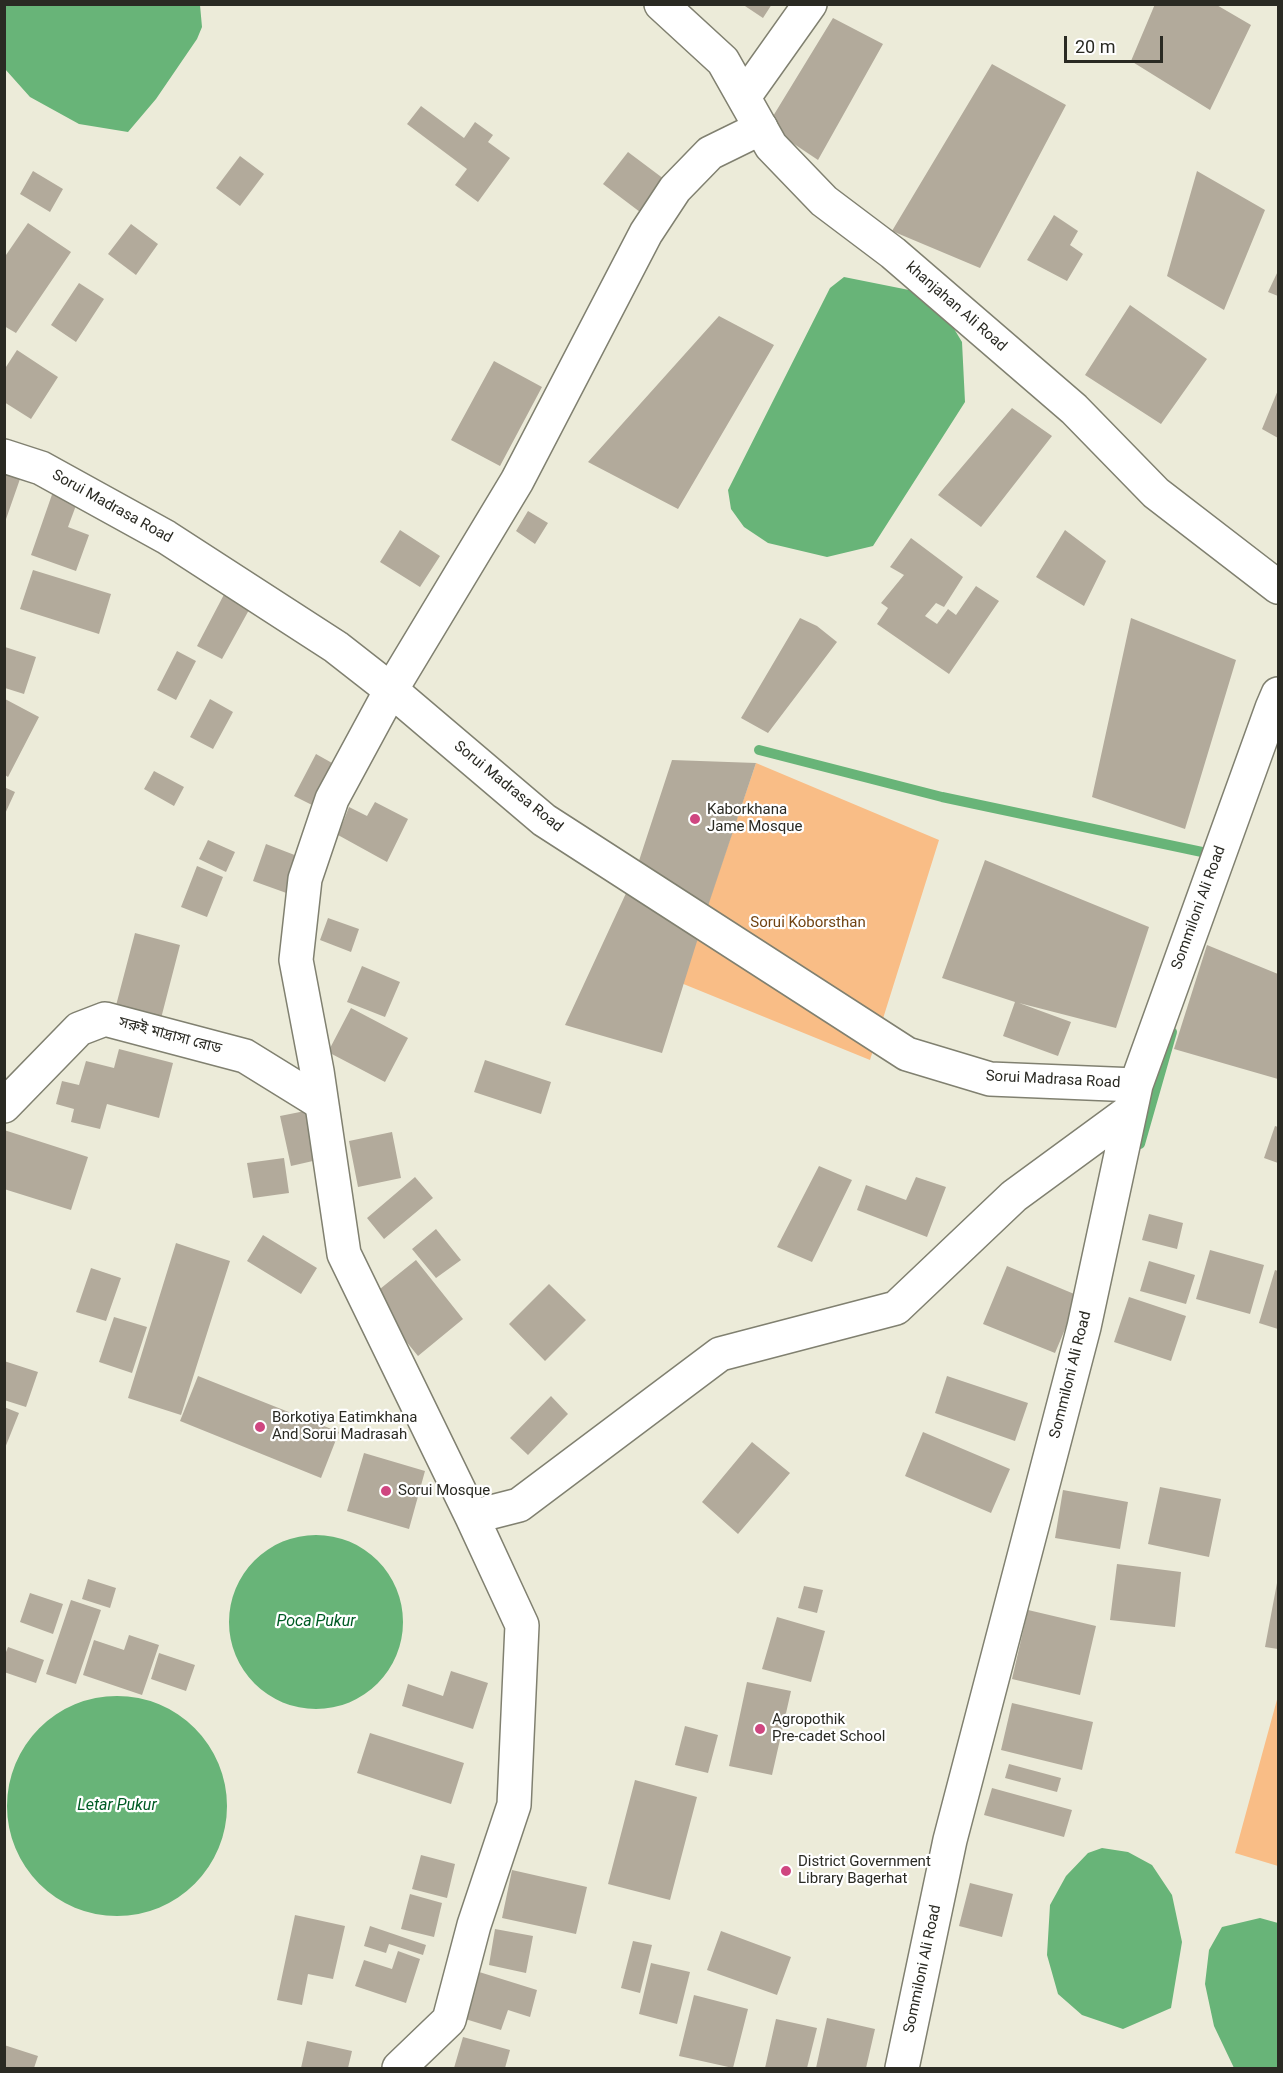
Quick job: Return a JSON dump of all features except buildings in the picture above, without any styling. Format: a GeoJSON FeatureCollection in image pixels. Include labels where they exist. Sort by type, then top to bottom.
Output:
{"type":"FeatureCollection","features":[{"type":"Feature","properties":{"kind":"street","name":"khanjahan Ali Road"},"geometry":{"type":"LineString","coordinates":[[661,4],[723,61],[771,146],[824,201],[893,253],[1074,409],[1156,493],[1278,587]]}},
{"type":"Feature","properties":{"kind":"street"},"geometry":{"type":"LineString","coordinates":[[744,97],[810,4]]}},
{"type":"Feature","properties":{"kind":"street"},"geometry":{"type":"LineString","coordinates":[[399,2068],[449,2020],[474,1925],[514,1805],[522,1625],[344,1254],[296,960],[305,879],[332,799],[392,690],[517,481],[646,233],[675,189],[710,153],[761,128]]}},
{"type":"Feature","properties":{"kind":"street","name":"Sorui Madrasa Road"},"geometry":{"type":"LineString","coordinates":[[4,456],[41,468],[166,537],[336,647],[392,690],[544,820],[907,1054],[990,1079],[1133,1098]]}},
{"type":"Feature","properties":{"kind":"street","name":"Sommiloni Ali Road"},"geometry":{"type":"LineString","coordinates":[[902,2068],[950,1840],[1084,1327],[1133,1098],[1276,704]]}},
{"type":"Feature","properties":{"kind":"street","name":"সরুই মাদ্রাসা রোড"},"geometry":{"type":"LineString","coordinates":[[4,1106],[79,1029],[105,1019],[245,1056],[321,1103]]}},
{"type":"Feature","properties":{"kind":"street"},"geometry":{"type":"LineString","coordinates":[[472,1517],[519,1504],[720,1354],[896,1308],[1014,1196],[1133,1098]]}},
{"type":"Feature","properties":{"kind":"green space","name":"Sorui Koborsthan"},"geometry":{"type":"Polygon","coordinates":[[[756,763],[939,840],[870,1060],[681,983],[756,763]]]}},
{"type":"Feature","properties":{"kind":"green space"},"geometry":{"type":"Polygon","coordinates":[[[1278,1696],[1278,1866],[1235,1853],[1278,1696]]]}},
{"type":"Feature","properties":{"kind":"water"},"geometry":{"type":"Polygon","coordinates":[[[4,5],[200,5],[202,27],[197,39],[156,99],[128,132],[79,124],[30,97],[5,69],[4,5]]]}},
{"type":"Feature","properties":{"kind":"water"},"geometry":{"type":"Polygon","coordinates":[[[844,277],[909,290],[950,322],[962,342],[965,402],[873,546],[827,557],[768,543],[744,527],[731,509],[728,490],[830,288],[844,277]]]}},
{"type":"Feature","properties":{"kind":"water","name":"Poca Pukur"},"geometry":{"type":"Polygon","coordinates":[[[316,1535],[333,1536],[349,1541],[378,1560],[397,1589],[402,1605],[402,1639],[397,1655],[378,1684],[349,1703],[333,1708],[316,1709],[299,1708],[283,1703],[254,1684],[235,1655],[230,1639],[229,1622],[230,1605],[235,1589],[254,1560],[283,1541],[299,1536],[316,1535]]]}},
{"type":"Feature","properties":{"kind":"water","name":"Letar Pukur"},"geometry":{"type":"Polygon","coordinates":[[[117,1696],[138,1698],[169,1709],[195,1728],[214,1754],[225,1785],[227,1806],[225,1827],[214,1858],[195,1884],[169,1903],[138,1914],[117,1916],[96,1914],[65,1903],[39,1884],[20,1858],[9,1827],[7,1806],[9,1785],[20,1754],[39,1728],[65,1709],[96,1698],[117,1696]]]}},
{"type":"Feature","properties":{"kind":"water"},"geometry":{"type":"Polygon","coordinates":[[[1102,1848],[1128,1852],[1152,1865],[1172,1895],[1182,1942],[1171,2008],[1123,2029],[1082,2015],[1058,1994],[1047,1955],[1050,1905],[1066,1876],[1088,1853],[1102,1848]]]}},
{"type":"Feature","properties":{"kind":"water"},"geometry":{"type":"Polygon","coordinates":[[[1260,1918],[1278,1923],[1278,2068],[1234,2068],[1214,2026],[1205,1984],[1209,1950],[1222,1927],[1260,1918]]]}},
{"type":"Feature","properties":{"kind":"waterway"},"geometry":{"type":"LineString","coordinates":[[759,750],[942,797],[1202,852]]}},
{"type":"Feature","properties":{"kind":"waterway"},"geometry":{"type":"LineString","coordinates":[[1140,1144],[1172,1032]]}},
{"type":"Feature","properties":{"kind":"place","name":"Kaborkhana Jame Mosque"},"geometry":{"type":"Point","coordinates":[695,819]}},
{"type":"Feature","properties":{"kind":"place","name":"Borkotiya Eatimkhana And Sorui Madrasah"},"geometry":{"type":"Point","coordinates":[260,1427]}},
{"type":"Feature","properties":{"kind":"place","name":"Sorui Mosque"},"geometry":{"type":"Point","coordinates":[386,1491]}},
{"type":"Feature","properties":{"kind":"place","name":"Agropothik Pre-cadet School"},"geometry":{"type":"Point","coordinates":[760,1729]}},
{"type":"Feature","properties":{"kind":"place","name":"District Government Library Bagerhat"},"geometry":{"type":"Point","coordinates":[786,1871]}}]}
